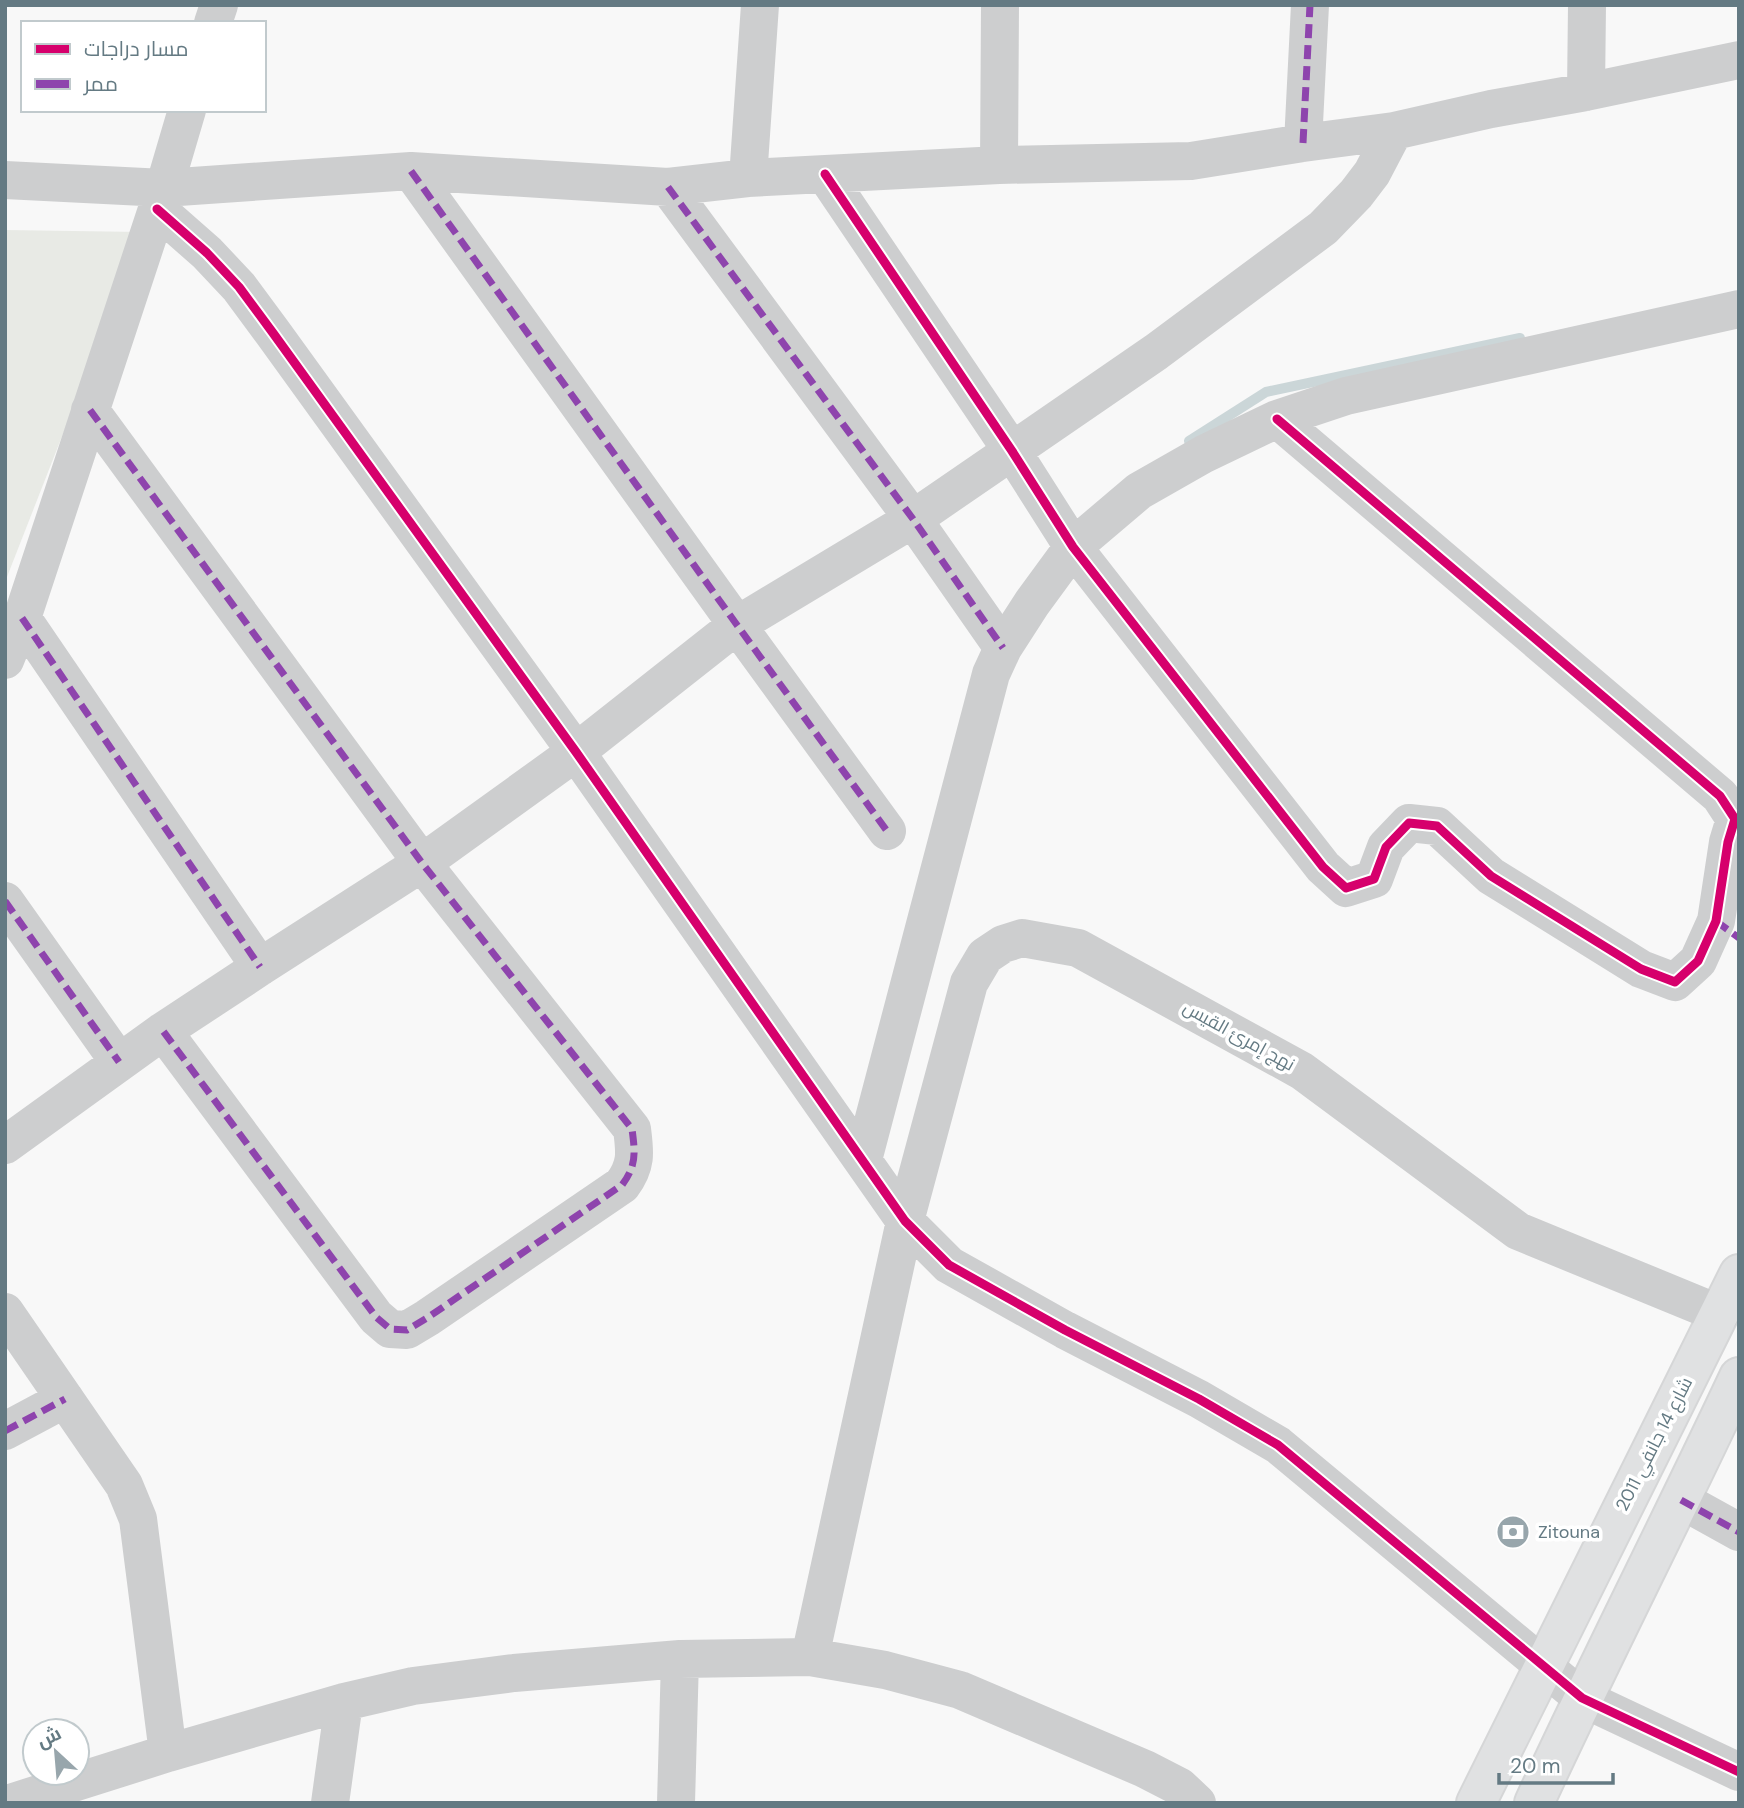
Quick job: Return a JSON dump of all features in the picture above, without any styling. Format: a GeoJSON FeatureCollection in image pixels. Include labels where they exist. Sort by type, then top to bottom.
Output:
{"type":"FeatureCollection","features":[{"type":"Feature","properties":{"kind":"main road","name":"شارع 14 جانفي 2011"},"geometry":{"type":"LineString","coordinates":[[1476,1803],[1739,1274]]}},
{"type":"Feature","properties":{"kind":"main road"},"geometry":{"type":"LineString","coordinates":[[1534,1803],[1582,1698],[1739,1377]]}},
{"type":"Feature","properties":{"kind":"street"},"geometry":{"type":"LineString","coordinates":[[748,178],[760,5]]}},
{"type":"Feature","properties":{"kind":"street"},"geometry":{"type":"LineString","coordinates":[[999,165],[1000,5]]}},
{"type":"Feature","properties":{"kind":"street"},"geometry":{"type":"LineString","coordinates":[[1303,143],[1310,5]]}},
{"type":"Feature","properties":{"kind":"street"},"geometry":{"type":"LineString","coordinates":[[1586,92],[1587,5]]}},
{"type":"Feature","properties":{"kind":"street"},"geometry":{"type":"LineString","coordinates":[[5,180],[160,198],[411,171],[668,187],[748,178],[999,165],[1191,161],[1394,131],[1739,60]]}},
{"type":"Feature","properties":{"kind":"street"},"geometry":{"type":"LineString","coordinates":[[5,660],[22,618],[186,112]]}},
{"type":"Feature","properties":{"kind":"street"},"geometry":{"type":"LineString","coordinates":[[5,1145],[163,1031],[422,863],[576,752],[737,625],[913,519],[1156,352],[1312,237],[1356,194],[1372,173],[1394,131]]}},
{"type":"Feature","properties":{"kind":"street"},"geometry":{"type":"LineString","coordinates":[[411,171],[887,831]]}},
{"type":"Feature","properties":{"kind":"street"},"geometry":{"type":"LineString","coordinates":[[825,174],[1012,451],[1073,547],[1323,867],[1346,888],[1374,879],[1386,846],[1409,823],[1437,826],[1490,876],[1641,969],[1675,982],[1728,929],[1728,842],[1735,819],[1720,796],[1277,419]]}},
{"type":"Feature","properties":{"kind":"street"},"geometry":{"type":"LineString","coordinates":[[668,187],[913,519],[1003,648]]}},
{"type":"Feature","properties":{"kind":"street"},"geometry":{"type":"LineString","coordinates":[[160,198],[239,287],[576,752],[905,1221],[949,1265],[1065,1331],[1199,1399],[1278,1445],[1582,1698],[1739,1772]]}},
{"type":"Feature","properties":{"kind":"street"},"geometry":{"type":"LineString","coordinates":[[863,1160],[991,674],[1003,648],[1032,603],[1073,547],[1139,491],[1204,454],[1277,419],[1346,396],[1739,309]]}},
{"type":"Feature","properties":{"kind":"street"},"geometry":{"type":"LineString","coordinates":[[90,410],[422,863],[632,1129],[635,1152],[629,1175],[622,1185],[427,1318],[407,1330],[390,1329],[376,1317],[163,1031]]}},
{"type":"Feature","properties":{"kind":"street"},"geometry":{"type":"LineString","coordinates":[[22,618],[260,967]]}},
{"type":"Feature","properties":{"kind":"street"},"geometry":{"type":"LineString","coordinates":[[5,901],[119,1062]]}},
{"type":"Feature","properties":{"kind":"street","name":"نهج إمرئ القيس"},"geometry":{"type":"LineString","coordinates":[[810,1657],[905,1221],[969,983],[985,956],[1003,943],[1022,938],[1078,948],[1302,1071],[1518,1231],[1720,1314]]}},
{"type":"Feature","properties":{"kind":"street"},"geometry":{"type":"LineString","coordinates":[[5,1312],[124,1485],[138,1519],[167,1753]]}},
{"type":"Feature","properties":{"kind":"street"},"geometry":{"type":"LineString","coordinates":[[5,1431],[65,1399]]}},
{"type":"Feature","properties":{"kind":"street"},"geometry":{"type":"LineString","coordinates":[[1681,1500],[1739,1532]]}},
{"type":"Feature","properties":{"kind":"street"},"geometry":{"type":"LineString","coordinates":[[10,1803],[167,1753],[344,1702],[413,1686],[502,1674],[680,1659],[810,1657],[885,1670],[960,1690],[1145,1769],[1180,1787],[1197,1803]]}},
{"type":"Feature","properties":{"kind":"street"},"geometry":{"type":"LineString","coordinates":[[676,1803],[680,1659]]}},
{"type":"Feature","properties":{"kind":"street"},"geometry":{"type":"LineString","coordinates":[[330,1803],[344,1702]]}},
{"type":"Feature","properties":{"kind":"shaded area"},"geometry":{"type":"Polygon","coordinates":[[[5,230],[142,232],[5,582],[5,230]]]}},
{"type":"Feature","properties":{"kind":"waterway"},"geometry":{"type":"LineString","coordinates":[[1189,441],[1266,392],[1520,338]]}},
{"type":"Feature","properties":{"kind":"marked path"},"geometry":{"type":"LineString","coordinates":[[1303,143],[1310,5]]}},
{"type":"Feature","properties":{"kind":"marked path"},"geometry":{"type":"LineString","coordinates":[[411,171],[887,831]]}},
{"type":"Feature","properties":{"kind":"marked path"},"geometry":{"type":"LineString","coordinates":[[668,187],[913,519],[1003,648]]}},
{"type":"Feature","properties":{"kind":"marked path"},"geometry":{"type":"LineString","coordinates":[[90,410],[422,863],[632,1129],[633,1165],[622,1185],[427,1318],[407,1330],[390,1329],[376,1317],[163,1031]]}},
{"type":"Feature","properties":{"kind":"marked path"},"geometry":{"type":"LineString","coordinates":[[22,618],[260,967]]}},
{"type":"Feature","properties":{"kind":"marked path"},"geometry":{"type":"LineString","coordinates":[[5,901],[119,1062]]}},
{"type":"Feature","properties":{"kind":"marked path"},"geometry":{"type":"LineString","coordinates":[[1716,921],[1739,938]]}},
{"type":"Feature","properties":{"kind":"marked path"},"geometry":{"type":"LineString","coordinates":[[5,1431],[65,1399]]}},
{"type":"Feature","properties":{"kind":"marked path"},"geometry":{"type":"LineString","coordinates":[[1681,1500],[1739,1532]]}},
{"type":"Feature","properties":{"kind":"cycle path"},"geometry":{"type":"LineString","coordinates":[[825,174],[1012,451],[1073,547],[1323,867],[1346,888],[1374,879],[1386,847],[1409,823],[1437,826],[1491,876],[1641,969],[1675,982],[1698,961],[1716,921],[1728,842],[1735,819],[1720,796],[1277,419]]}},
{"type":"Feature","properties":{"kind":"cycle path"},"geometry":{"type":"LineString","coordinates":[[157,209],[207,253],[239,287],[576,752],[905,1221],[949,1265],[1065,1330],[1199,1399],[1278,1445],[1582,1698],[1739,1772]]}},
{"type":"Feature","properties":{"kind":"place","name":"Zitouna"},"geometry":{"type":"Point","coordinates":[1513,1532]}}]}
